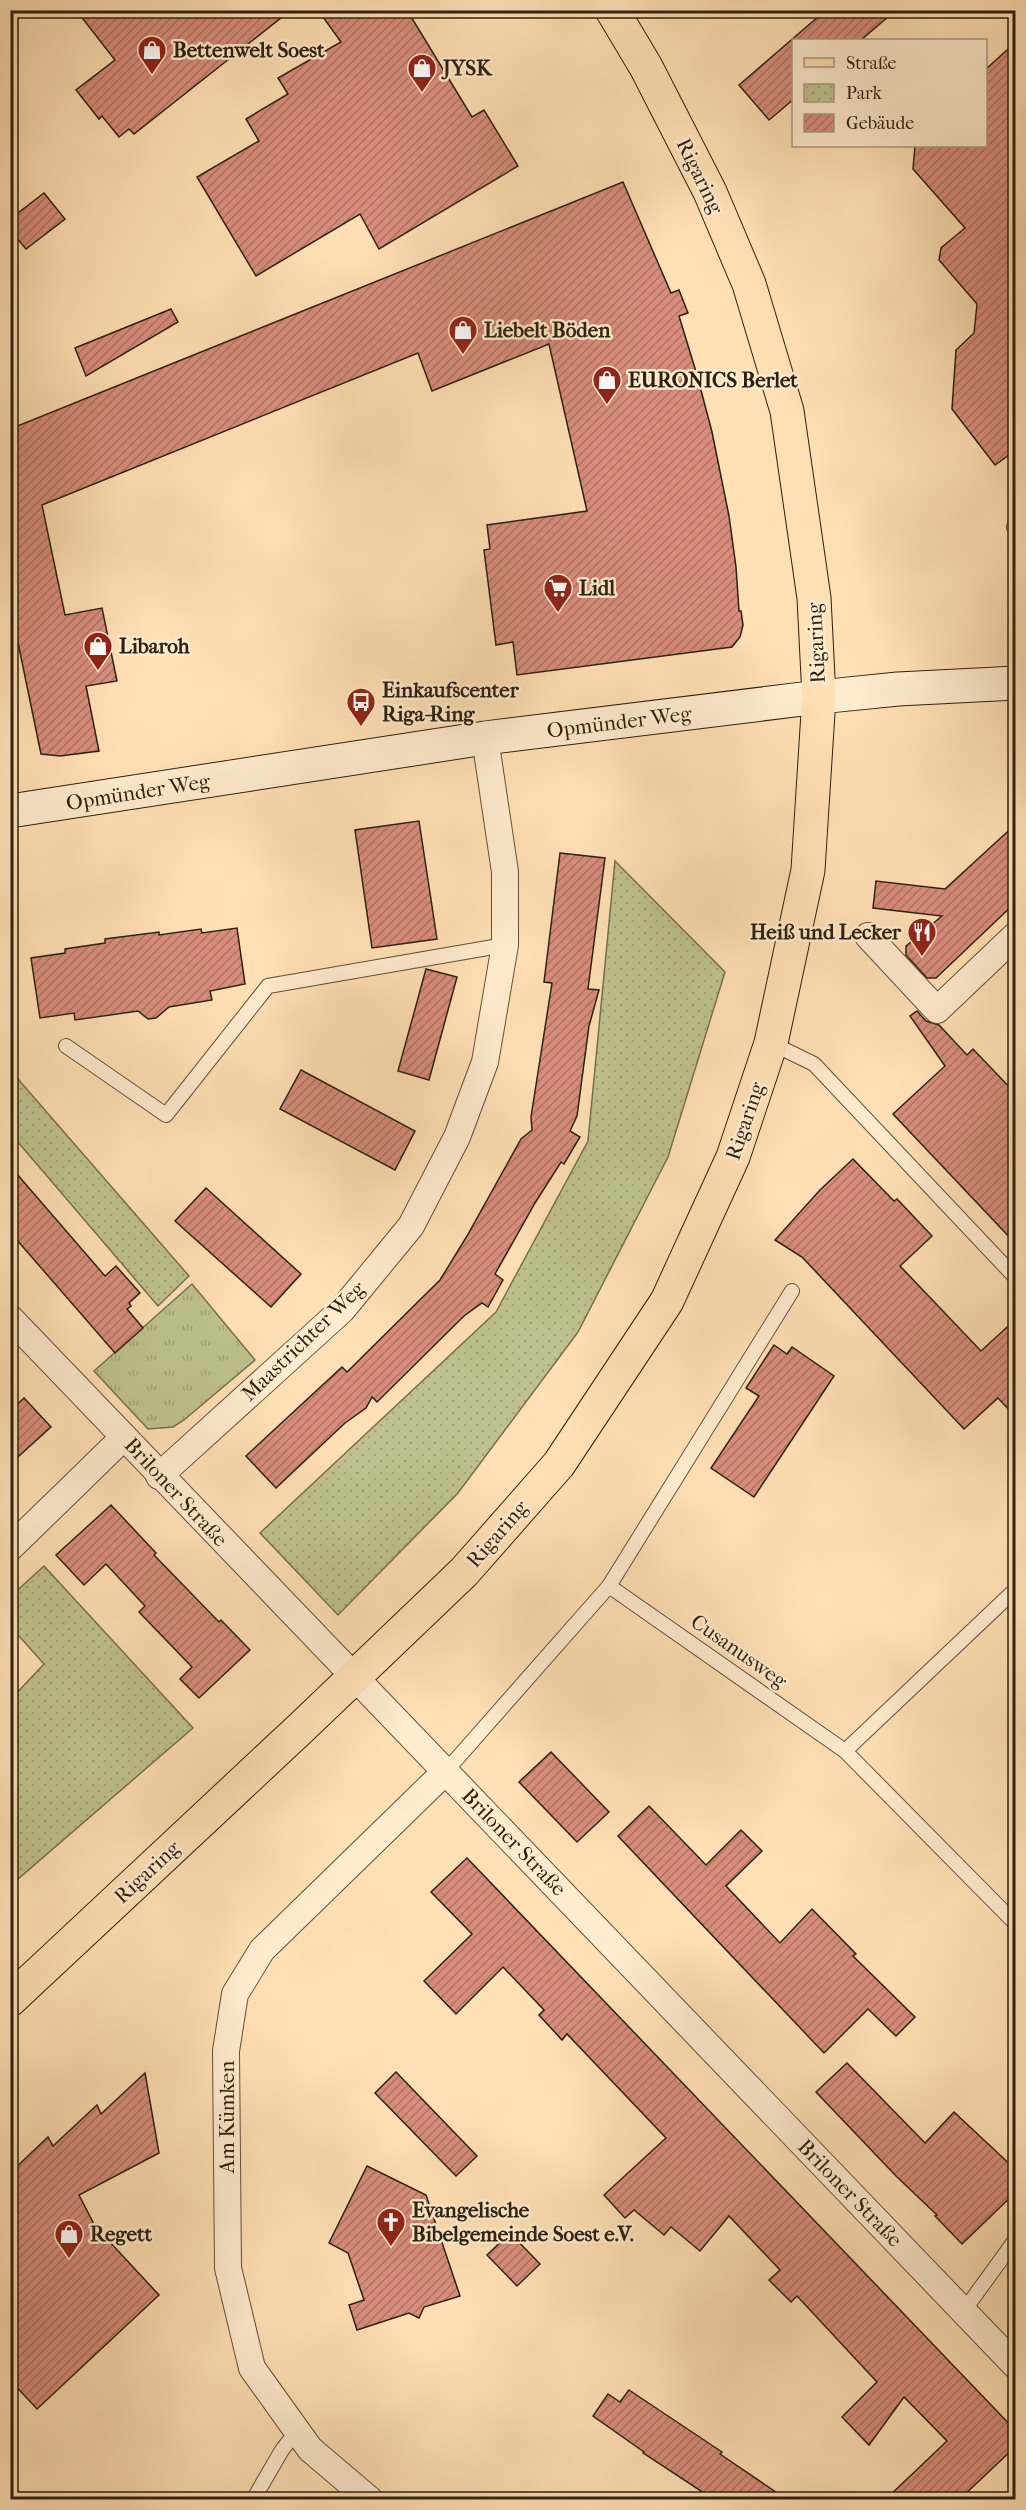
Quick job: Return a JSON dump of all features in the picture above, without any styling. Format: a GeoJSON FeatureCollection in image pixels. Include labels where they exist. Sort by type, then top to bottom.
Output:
{"type":"FeatureCollection","features":[{"type":"Feature","properties":{"kind":"main road","name":"Rigaring"},"geometry":{"type":"LineString","coordinates":[[10,2000],[464,1572],[559,1464],[667,1301],[734,1157],[771,1043],[808,870],[819,697],[814,598],[787,411],[749,284],[710,192],[646,67],[612,10]]}},
{"type":"Feature","properties":{"kind":"street","name":"Opmünder Weg"},"geometry":{"type":"LineString","coordinates":[[10,811],[485,738],[819,697],[898,689],[1016,683]]}},
{"type":"Feature","properties":{"kind":"street","name":"Maastrichter Weg"},"geometry":{"type":"LineString","coordinates":[[159,1476],[342,1310],[411,1226],[457,1137],[485,1062],[505,945],[505,872],[485,738]]}},
{"type":"Feature","properties":{"kind":"street"},"geometry":{"type":"LineString","coordinates":[[868,936],[937,1010],[1016,935]]}},
{"type":"Feature","properties":{"kind":"street","name":"Briloner Straße"},"geometry":{"type":"LineString","coordinates":[[10,1318],[159,1476],[446,1771],[1016,2366]]}},
{"type":"Feature","properties":{"kind":"street"},"geometry":{"type":"LineString","coordinates":[[10,1548],[124,1437]]}},
{"type":"Feature","properties":{"kind":"street","name":"Am Kümken"},"geometry":{"type":"LineString","coordinates":[[370,2499],[310,2449],[252,2368],[228,2268],[226,2051],[235,1994],[262,1950],[446,1771]]}},
{"type":"Feature","properties":{"kind":"lane"},"geometry":{"type":"LineString","coordinates":[[66,1046],[166,1115],[268,986],[505,945]]}},
{"type":"Feature","properties":{"kind":"lane"},"geometry":{"type":"LineString","coordinates":[[771,1043],[814,1064],[1016,1278]]}},
{"type":"Feature","properties":{"kind":"lane"},"geometry":{"type":"LineString","coordinates":[[446,1771],[609,1586],[792,1292]]}},
{"type":"Feature","properties":{"kind":"lane","name":"Cusanusweg"},"geometry":{"type":"LineString","coordinates":[[609,1586],[845,1751],[1016,1924]]}},
{"type":"Feature","properties":{"kind":"lane"},"geometry":{"type":"LineString","coordinates":[[845,1751],[1016,1589]]}},
{"type":"Feature","properties":{"kind":"lane"},"geometry":{"type":"LineString","coordinates":[[963,2312],[1016,2239]]}},
{"type":"Feature","properties":{"kind":"lane"},"geometry":{"type":"LineString","coordinates":[[253,2499],[282,2450],[297,2431]]}},
{"type":"Feature","properties":{"kind":"green space"},"geometry":{"type":"Polygon","coordinates":[[[615,861],[725,972],[668,1157],[578,1332],[458,1493],[338,1615],[260,1533],[496,1312],[588,1141],[615,861]]]}},
{"type":"Feature","properties":{"kind":"green space"},"geometry":{"type":"Polygon","coordinates":[[[11,1071],[189,1276],[158,1306],[11,1134],[11,1071]]]}},
{"type":"Feature","properties":{"kind":"green space"},"geometry":{"type":"Polygon","coordinates":[[[192,1284],[255,1360],[184,1420],[173,1427],[148,1429],[94,1371],[192,1284]]]}},
{"type":"Feature","properties":{"kind":"green space"},"geometry":{"type":"Polygon","coordinates":[[[44,1566],[193,1728],[11,1885],[11,1699],[44,1664],[11,1627],[11,1596],[44,1566]]]}},
{"type":"Feature","properties":{"kind":"building","name":"Bettenwelt Soest"},"geometry":{"type":"Polygon","coordinates":[[[76,10],[291,10],[134,134],[129,129],[119,137],[102,116],[99,119],[76,90],[115,60],[76,10]]]}},
{"type":"Feature","properties":{"kind":"building"},"geometry":{"type":"Polygon","coordinates":[[[318,10],[407,10],[472,117],[484,110],[518,166],[379,249],[360,214],[256,276],[197,177],[259,141],[246,119],[288,94],[278,78],[341,42],[318,10]]]}},
{"type":"Feature","properties":{"kind":"building"},"geometry":{"type":"Polygon","coordinates":[[[826,10],[896,10],[862,39],[792,39],[826,10]]]}},
{"type":"Feature","properties":{"kind":"building"},"geometry":{"type":"Polygon","coordinates":[[[792,39],[792,101],[769,120],[739,85],[792,39]]]}},
{"type":"Feature","properties":{"kind":"building"},"geometry":{"type":"Polygon","coordinates":[[[1016,42],[1016,450],[995,465],[952,409],[956,350],[974,333],[977,304],[939,260],[941,248],[965,228],[913,169],[915,147],[987,147],[987,68],[1016,42]]]}},
{"type":"Feature","properties":{"kind":"building"},"geometry":{"type":"Polygon","coordinates":[[[623,182],[671,293],[679,290],[688,313],[679,316],[712,432],[729,516],[736,567],[739,611],[741,611],[743,625],[740,637],[732,647],[517,675],[513,642],[496,645],[484,550],[490,549],[487,525],[587,511],[549,344],[432,391],[418,353],[42,505],[65,615],[102,608],[117,681],[86,686],[99,751],[60,756],[41,754],[10,604],[10,429],[623,182]]]}},
{"type":"Feature","properties":{"kind":"building"},"geometry":{"type":"Polygon","coordinates":[[[44,193],[65,219],[26,249],[10,230],[10,219],[44,193]]]}},
{"type":"Feature","properties":{"kind":"building"},"geometry":{"type":"Polygon","coordinates":[[[171,309],[178,322],[86,376],[75,348],[171,309]]]}},
{"type":"Feature","properties":{"kind":"building"},"geometry":{"type":"Polygon","coordinates":[[[419,821],[437,939],[372,948],[355,830],[419,821]]]}},
{"type":"Feature","properties":{"kind":"building"},"geometry":{"type":"Polygon","coordinates":[[[1016,824],[1016,902],[936,978],[927,978],[906,955],[906,946],[942,916],[873,908],[876,881],[945,889],[1016,824]]]}},
{"type":"Feature","properties":{"kind":"building"},"geometry":{"type":"Polygon","coordinates":[[[560,853],[605,858],[588,989],[599,990],[589,1026],[577,1116],[570,1131],[580,1137],[564,1164],[561,1162],[535,1203],[495,1274],[503,1280],[488,1307],[482,1303],[464,1316],[377,1402],[372,1397],[366,1408],[345,1423],[276,1488],[246,1456],[342,1367],[347,1372],[440,1280],[521,1139],[532,1130],[531,1117],[552,983],[544,982],[560,853]]]}},
{"type":"Feature","properties":{"kind":"building"},"geometry":{"type":"Polygon","coordinates":[[[237,928],[245,984],[210,991],[212,1000],[169,1007],[156,1018],[148,1019],[138,1011],[75,1020],[74,1013],[40,1018],[31,958],[65,953],[65,949],[105,943],[105,939],[159,932],[159,935],[201,929],[202,933],[237,928]]]}},
{"type":"Feature","properties":{"kind":"building"},"geometry":{"type":"Polygon","coordinates":[[[426,969],[457,977],[429,1080],[398,1071],[426,969]]]}},
{"type":"Feature","properties":{"kind":"building"},"geometry":{"type":"Polygon","coordinates":[[[917,1011],[926,1021],[939,1025],[967,1055],[973,1049],[1016,1094],[1016,1244],[893,1114],[945,1066],[910,1016],[917,1011]]]}},
{"type":"Feature","properties":{"kind":"building"},"geometry":{"type":"Polygon","coordinates":[[[301,1070],[415,1131],[395,1170],[280,1109],[301,1070]]]}},
{"type":"Feature","properties":{"kind":"building"},"geometry":{"type":"Polygon","coordinates":[[[853,1159],[894,1201],[897,1199],[932,1236],[900,1266],[981,1351],[1016,1319],[1016,1417],[998,1398],[964,1429],[802,1257],[775,1240],[820,1190],[853,1159]]]}},
{"type":"Feature","properties":{"kind":"building"},"geometry":{"type":"Polygon","coordinates":[[[10,1166],[105,1276],[116,1266],[140,1293],[129,1303],[131,1306],[127,1309],[143,1328],[115,1353],[10,1232],[10,1166]]]}},
{"type":"Feature","properties":{"kind":"building"},"geometry":{"type":"Polygon","coordinates":[[[206,1188],[301,1274],[271,1307],[175,1221],[206,1188]]]}},
{"type":"Feature","properties":{"kind":"building"},"geometry":{"type":"Polygon","coordinates":[[[774,1345],[787,1354],[792,1347],[834,1376],[754,1497],[711,1468],[759,1396],[746,1388],[774,1345]]]}},
{"type":"Feature","properties":{"kind":"building"},"geometry":{"type":"Polygon","coordinates":[[[24,1398],[51,1427],[10,1464],[10,1411],[24,1398]]]}},
{"type":"Feature","properties":{"kind":"building"},"geometry":{"type":"Polygon","coordinates":[[[111,1505],[156,1553],[154,1555],[219,1622],[221,1620],[250,1650],[199,1698],[180,1679],[192,1667],[139,1612],[145,1606],[106,1564],[84,1585],[56,1555],[111,1505]]]}},
{"type":"Feature","properties":{"kind":"building"},"geometry":{"type":"Polygon","coordinates":[[[551,1752],[609,1812],[577,1842],[519,1782],[551,1752]]]}},
{"type":"Feature","properties":{"kind":"building"},"geometry":{"type":"Polygon","coordinates":[[[649,1806],[706,1865],[741,1830],[762,1851],[726,1886],[780,1943],[812,1909],[856,1954],[853,1956],[915,2017],[896,2036],[868,2009],[824,2053],[618,1836],[649,1806]]]}},
{"type":"Feature","properties":{"kind":"building"},"geometry":{"type":"Polygon","coordinates":[[[467,1858],[1016,2431],[1016,2446],[960,2499],[886,2499],[947,2441],[904,2397],[869,2445],[842,2417],[877,2382],[797,2296],[791,2302],[769,2280],[780,2270],[729,2216],[700,2251],[671,2227],[664,2235],[634,2210],[625,2218],[604,2195],[666,2138],[567,2034],[562,2040],[539,2015],[544,2010],[503,1967],[456,2014],[424,1981],[472,1934],[431,1892],[467,1858]]]}},
{"type":"Feature","properties":{"kind":"building"},"geometry":{"type":"Polygon","coordinates":[[[847,2063],[925,2143],[954,2112],[1016,2170],[1016,2192],[962,2244],[935,2216],[937,2215],[896,2176],[816,2092],[847,2063]]]}},
{"type":"Feature","properties":{"kind":"building"},"geometry":{"type":"Polygon","coordinates":[[[396,2072],[477,2156],[456,2176],[375,2093],[396,2072]]]}},
{"type":"Feature","properties":{"kind":"building","name":"Regett"},"geometry":{"type":"Polygon","coordinates":[[[145,2073],[159,2153],[79,2195],[95,2226],[159,2295],[37,2409],[10,2380],[10,2173],[48,2137],[53,2146],[97,2105],[101,2114],[145,2073]]]}},
{"type":"Feature","properties":{"kind":"building","name":"Evangelische Bibelgemeinde Soest e.V."},"geometry":{"type":"Polygon","coordinates":[[[367,2166],[426,2195],[460,2296],[424,2307],[419,2318],[409,2313],[357,2330],[349,2305],[364,2300],[348,2253],[329,2243],[367,2166]]]}},
{"type":"Feature","properties":{"kind":"building"},"geometry":{"type":"Polygon","coordinates":[[[510,2233],[540,2264],[517,2286],[487,2255],[510,2233]]]}},
{"type":"Feature","properties":{"kind":"building"},"geometry":{"type":"Polygon","coordinates":[[[629,2390],[722,2452],[720,2454],[786,2499],[713,2499],[643,2453],[593,2416],[608,2394],[620,2402],[629,2390]]]}},
{"type":"Feature","properties":{"kind":"place","name":"Bettenwelt Soest"},"geometry":{"type":"Point","coordinates":[152,76]}},
{"type":"Feature","properties":{"kind":"place","name":"JYSK"},"geometry":{"type":"Point","coordinates":[422,94]}},
{"type":"Feature","properties":{"kind":"place","name":"Liebelt Böden"},"geometry":{"type":"Point","coordinates":[463,356]}},
{"type":"Feature","properties":{"kind":"place","name":"EURONICS Berlet"},"geometry":{"type":"Point","coordinates":[607,406]}},
{"type":"Feature","properties":{"kind":"place","name":"Lidl"},"geometry":{"type":"Point","coordinates":[558,614]}},
{"type":"Feature","properties":{"kind":"place","name":"Libaroh"},"geometry":{"type":"Point","coordinates":[98,672]}},
{"type":"Feature","properties":{"kind":"place","name":"Einkaufscenter Riga-Ring"},"geometry":{"type":"Point","coordinates":[361,728]}},
{"type":"Feature","properties":{"kind":"place","name":"Heiß und Lecker"},"geometry":{"type":"Point","coordinates":[922,958]}},
{"type":"Feature","properties":{"kind":"place","name":"Evangelische Bibelgemeinde Soest e.V."},"geometry":{"type":"Point","coordinates":[391,2248]}},
{"type":"Feature","properties":{"kind":"place","name":"Regett"},"geometry":{"type":"Point","coordinates":[69,2260]}}]}
